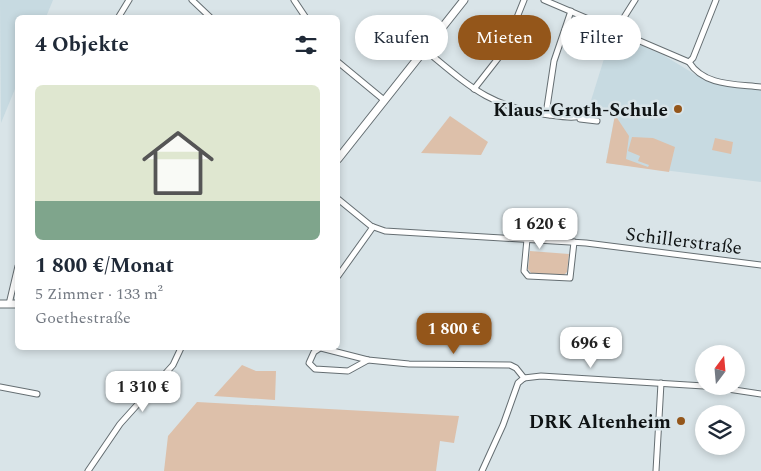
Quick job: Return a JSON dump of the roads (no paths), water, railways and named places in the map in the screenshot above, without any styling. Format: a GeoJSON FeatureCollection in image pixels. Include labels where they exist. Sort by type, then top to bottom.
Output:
{"type":"FeatureCollection","features":[{"type":"Feature","properties":{"kind":"street"},"geometry":{"type":"LineString","coordinates":[[120,15],[129,0]]}},
{"type":"Feature","properties":{"kind":"street"},"geometry":{"type":"LineString","coordinates":[[294,0],[304,15]]}},
{"type":"Feature","properties":{"kind":"street"},"geometry":{"type":"LineString","coordinates":[[448,20],[464,0]]}},
{"type":"Feature","properties":{"kind":"street"},"geometry":{"type":"LineString","coordinates":[[474,89],[503,52],[524,0]]}},
{"type":"Feature","properties":{"kind":"street"},"geometry":{"type":"LineString","coordinates":[[544,0],[557,2],[580,15]]}},
{"type":"Feature","properties":{"kind":"street"},"geometry":{"type":"LineString","coordinates":[[626,15],[635,0]]}},
{"type":"Feature","properties":{"kind":"street"},"geometry":{"type":"LineString","coordinates":[[689,62],[694,58],[716,0]]}},
{"type":"Feature","properties":{"kind":"street"},"geometry":{"type":"LineString","coordinates":[[195,1],[208,15]]}},
{"type":"Feature","properties":{"kind":"street"},"geometry":{"type":"LineString","coordinates":[[546,114],[554,61],[571,11]]}},
{"type":"Feature","properties":{"kind":"street"},"geometry":{"type":"LineString","coordinates":[[641,41],[689,62],[697,72],[707,79],[761,87]]}},
{"type":"Feature","properties":{"kind":"street"},"geometry":{"type":"LineString","coordinates":[[340,156],[415,60]]}},
{"type":"Feature","properties":{"kind":"street"},"geometry":{"type":"LineString","coordinates":[[438,60],[491,100],[512,108],[597,121]]}},
{"type":"Feature","properties":{"kind":"street"},"geometry":{"type":"LineString","coordinates":[[340,64],[384,100]]}},
{"type":"Feature","properties":{"kind":"street"},"geometry":{"type":"LineString","coordinates":[[578,118],[591,114]]}},
{"type":"Feature","properties":{"kind":"street","name":"Schillerstraße"},"geometry":{"type":"LineString","coordinates":[[340,201],[373,227],[391,232],[574,242],[761,265]]}},
{"type":"Feature","properties":{"kind":"street"},"geometry":{"type":"LineString","coordinates":[[340,273],[373,227]]}},
{"type":"Feature","properties":{"kind":"street"},"geometry":{"type":"LineString","coordinates":[[527,239],[524,271],[528,276],[570,278],[574,242]]}},
{"type":"Feature","properties":{"kind":"street"},"geometry":{"type":"LineString","coordinates":[[9,304],[15,279]]}},
{"type":"Feature","properties":{"kind":"street"},"geometry":{"type":"LineString","coordinates":[[0,304],[15,304]]}},
{"type":"Feature","properties":{"kind":"street"},"geometry":{"type":"LineString","coordinates":[[88,471],[120,424],[173,365],[180,350]]}},
{"type":"Feature","properties":{"kind":"street"},"geometry":{"type":"LineString","coordinates":[[318,350],[314,352],[309,363],[315,369],[348,371],[368,360]]}},
{"type":"Feature","properties":{"kind":"street"},"geometry":{"type":"LineString","coordinates":[[329,350],[368,360],[424,365],[510,365],[516,368],[524,378]]}},
{"type":"Feature","properties":{"kind":"street"},"geometry":{"type":"LineString","coordinates":[[482,471],[503,425],[518,384],[524,378],[541,376],[695,385]]}},
{"type":"Feature","properties":{"kind":"street"},"geometry":{"type":"LineString","coordinates":[[656,471],[661,383]]}},
{"type":"Feature","properties":{"kind":"street"},"geometry":{"type":"LineString","coordinates":[[0,387],[37,394]]}},
{"type":"Feature","properties":{"kind":"street"},"geometry":{"type":"LineString","coordinates":[[745,392],[761,394]]}},
{"type":"Feature","properties":{"kind":"place","name":"Klaus-Groth-Schule"},"geometry":{"type":"Point","coordinates":[678,109]}},
{"type":"Feature","properties":{"kind":"place","name":"DRK Altenheim"},"geometry":{"type":"Point","coordinates":[681,421]}}]}
